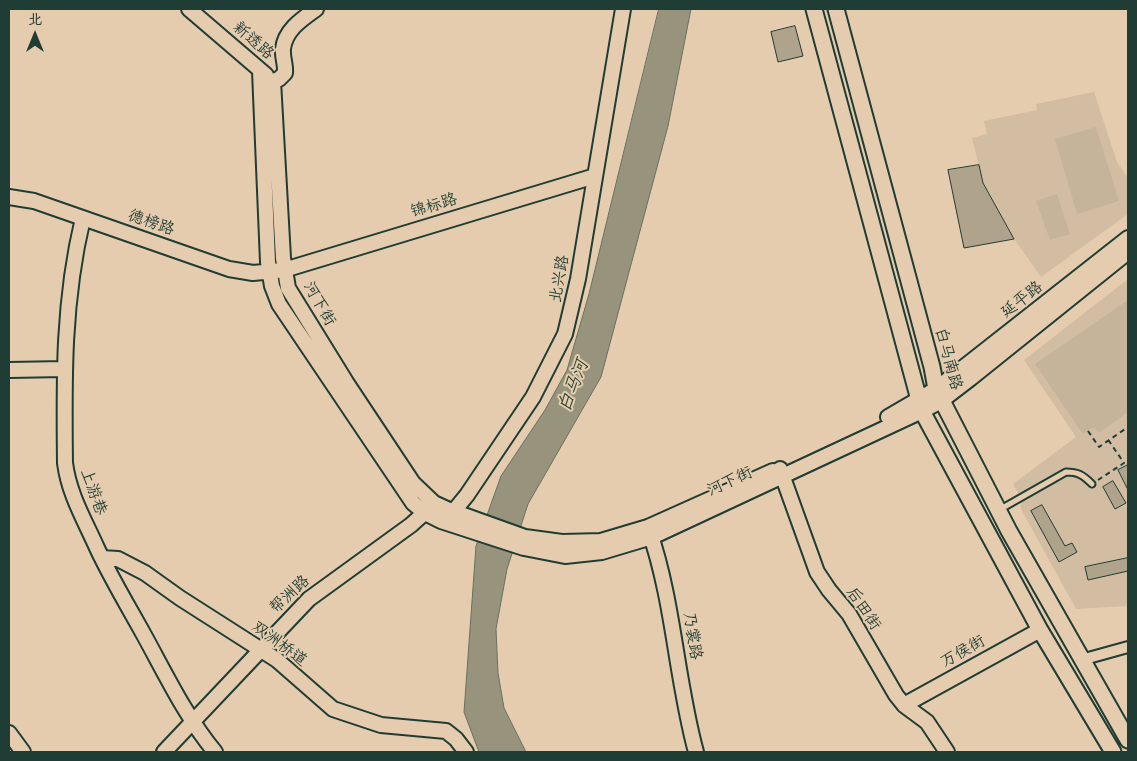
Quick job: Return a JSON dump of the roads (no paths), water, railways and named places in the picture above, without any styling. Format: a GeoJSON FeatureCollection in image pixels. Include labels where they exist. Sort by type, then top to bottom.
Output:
{"type":"FeatureCollection","features":[{"type":"Feature","properties":{"kind":"main road"},"geometry":{"type":"LineString","coordinates":[[814,9],[920,406],[1040,630],[1113,752]]}},
{"type":"Feature","properties":{"kind":"main road","name":"白马南路"},"geometry":{"type":"LineString","coordinates":[[836,9],[938,395],[1081,660],[1128,740]]}},
{"type":"Feature","properties":{"kind":"street","name":"新透路"},"geometry":{"type":"LineString","coordinates":[[189,9],[273,81]]}},
{"type":"Feature","properties":{"kind":"street"},"geometry":{"type":"LineString","coordinates":[[273,81],[285,73],[283,50],[287,37],[300,20],[316,9]]}},
{"type":"Feature","properties":{"kind":"street","name":"北兴路"},"geometry":{"type":"LineString","coordinates":[[450,517],[533,397],[562,343],[573,307],[623,9]]}},
{"type":"Feature","properties":{"kind":"street","name":"河下街"},"geometry":{"type":"LineString","coordinates":[[260,71],[269,273],[279,304],[403,491],[430,508],[450,517],[525,543],[591,542],[650,532],[782,472],[920,406],[938,395]]}},
{"type":"Feature","properties":{"kind":"street","name":"河下街"},"geometry":{"type":"LineString","coordinates":[[273,81],[284,270],[292,296],[346,382],[430,508]]}},
{"type":"Feature","properties":{"kind":"street","name":"锦标路"},"geometry":{"type":"LineString","coordinates":[[284,270],[595,176]]}},
{"type":"Feature","properties":{"kind":"street","name":"德榜路"},"geometry":{"type":"LineString","coordinates":[[9,197],[34,201],[229,269],[253,273],[269,273],[284,270]]}},
{"type":"Feature","properties":{"kind":"street","name":"上游巷"},"geometry":{"type":"LineString","coordinates":[[83,218],[67,314],[64,369],[65,463],[68,480],[80,513],[102,558],[194,722],[215,752]]}},
{"type":"Feature","properties":{"kind":"street","name":"延平路"},"geometry":{"type":"LineString","coordinates":[[938,395],[1128,238]]}},
{"type":"Feature","properties":{"kind":"street","name":"延平路"},"geometry":{"type":"LineString","coordinates":[[938,395],[1128,252]]}},
{"type":"Feature","properties":{"kind":"street"},"geometry":{"type":"LineString","coordinates":[[9,370],[64,369]]}},
{"type":"Feature","properties":{"kind":"street","name":"后田街"},"geometry":{"type":"LineString","coordinates":[[782,472],[820,578],[849,614],[886,680],[904,705],[926,722],[947,752]]}},
{"type":"Feature","properties":{"kind":"street","name":"帮洲路"},"geometry":{"type":"LineString","coordinates":[[164,752],[309,599],[411,525],[430,508]]}},
{"type":"Feature","properties":{"kind":"street","name":"乃裳路"},"geometry":{"type":"LineString","coordinates":[[650,532],[669,607],[685,709],[696,752]]}},
{"type":"Feature","properties":{"kind":"street","name":"双洲桥道"},"geometry":{"type":"LineString","coordinates":[[102,558],[118,559],[137,568],[286,668],[334,710],[381,724],[446,731],[456,739],[466,752]]}},
{"type":"Feature","properties":{"kind":"street","name":"万侯街"},"geometry":{"type":"LineString","coordinates":[[904,705],[1040,630]]}},
{"type":"Feature","properties":{"kind":"street"},"geometry":{"type":"LineString","coordinates":[[1081,660],[1128,647]]}},
{"type":"Feature","properties":{"kind":"street"},"geometry":{"type":"LineString","coordinates":[[9,733],[23,752]]}},
{"type":"Feature","properties":{"kind":"lane"},"geometry":{"type":"LineString","coordinates":[[999,511],[1066,472],[1083,475],[1092,484]]}},
{"type":"Feature","properties":{"kind":"water","name":"白马河"},"geometry":{"type":"Polygon","coordinates":[[[659,9],[691,9],[668,126],[601,377],[528,504],[507,569],[496,629],[498,673],[504,708],[526,752],[479,752],[464,712],[476,546],[501,476],[545,410],[567,370],[589,294],[659,9]]]}}]}
